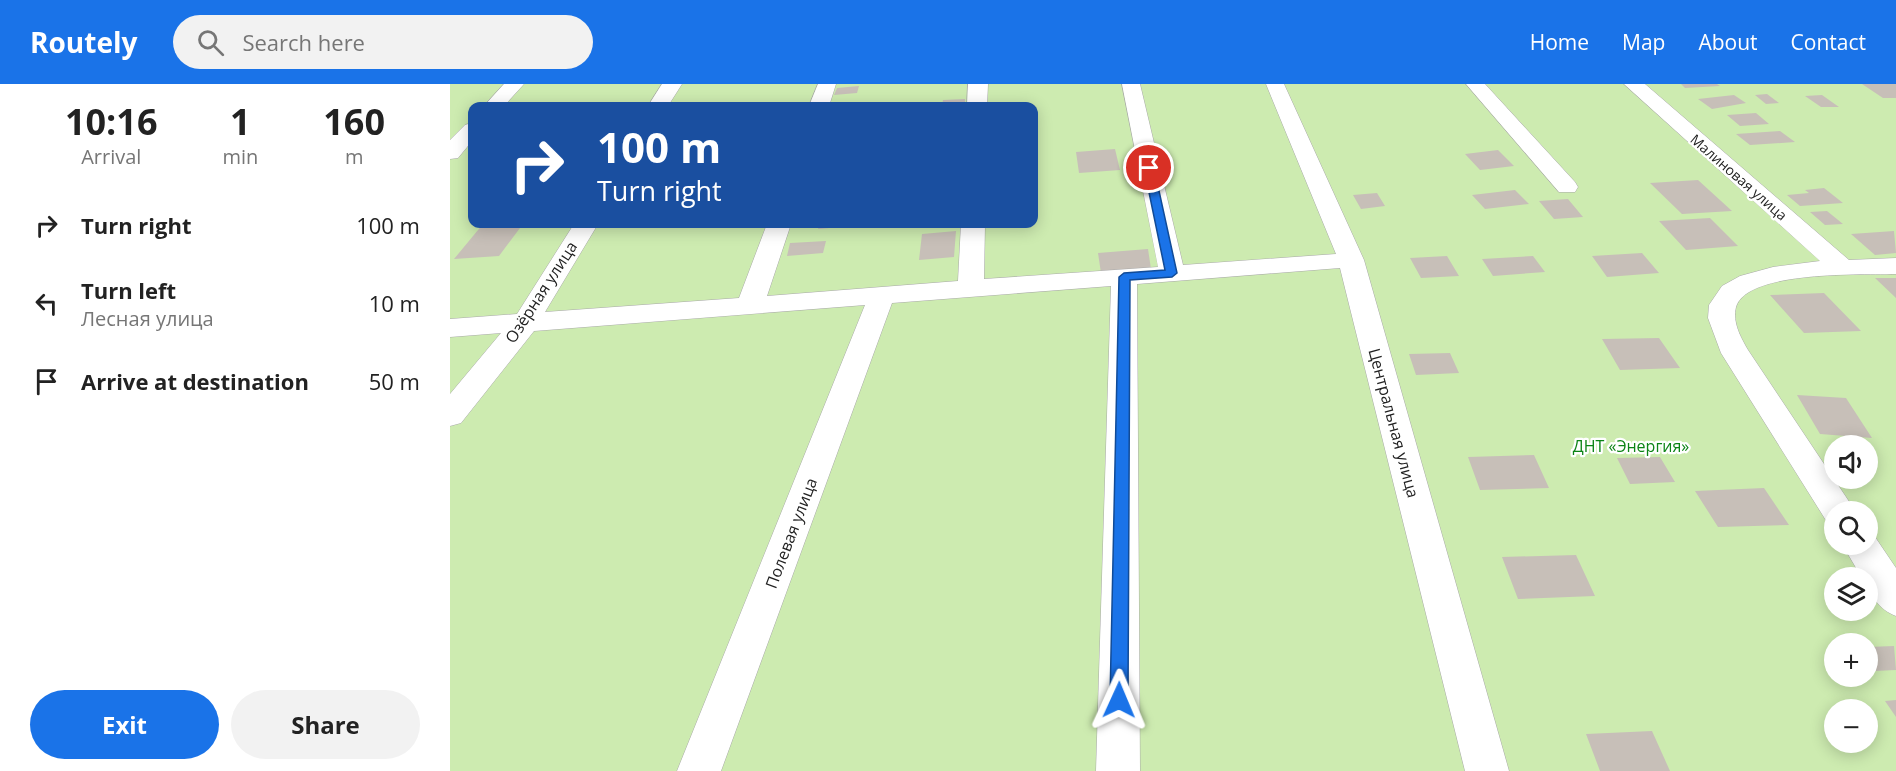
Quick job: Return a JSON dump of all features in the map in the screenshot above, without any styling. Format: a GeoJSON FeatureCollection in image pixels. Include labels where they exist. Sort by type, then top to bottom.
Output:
{"type":"FeatureCollection","features":[{"type":"Feature","properties":{"kind":"street"},"geometry":{"type":"LineString","coordinates":[[498,102],[515,84]]}},
{"type":"Feature","properties":{"kind":"street"},"geometry":{"type":"LineString","coordinates":[[661,102],[672,84]]}},
{"type":"Feature","properties":{"kind":"street"},"geometry":{"type":"LineString","coordinates":[[820,102],[827,84]]}},
{"type":"Feature","properties":{"kind":"street"},"geometry":{"type":"LineString","coordinates":[[977,102],[978,84]]}},
{"type":"Feature","properties":{"kind":"street"},"geometry":{"type":"LineString","coordinates":[[1131,84],[1172,273]]}},
{"type":"Feature","properties":{"kind":"street","name":"Центральная улица"},"geometry":{"type":"LineString","coordinates":[[1275,84],[1351,260],[1487,771]]}},
{"type":"Feature","properties":{"kind":"street"},"geometry":{"type":"LineString","coordinates":[[1475,84],[1567,188]]}},
{"type":"Feature","properties":{"kind":"street","name":"Малиновая улица"},"geometry":{"type":"LineString","coordinates":[[1634,84],[1844,269]]}},
{"type":"Feature","properties":{"kind":"street"},"geometry":{"type":"LineString","coordinates":[[450,153],[468,133]]}},
{"type":"Feature","properties":{"kind":"street","name":"Озёрная улица"},"geometry":{"type":"LineString","coordinates":[[450,415],[525,322],[584,228]]}},
{"type":"Feature","properties":{"kind":"street"},"geometry":{"type":"LineString","coordinates":[[750,305],[778,228]]}},
{"type":"Feature","properties":{"kind":"street"},"geometry":{"type":"LineString","coordinates":[[971,289],[973,228]]}},
{"type":"Feature","properties":{"kind":"street"},"geometry":{"type":"LineString","coordinates":[[450,328],[1351,260]]}},
{"type":"Feature","properties":{"kind":"street"},"geometry":{"type":"LineString","coordinates":[[1832,501],[1735,353],[1722,327],[1723,304],[1730,292],[1747,282],[1765,276],[1808,270],[1896,266]]}},
{"type":"Feature","properties":{"kind":"street"},"geometry":{"type":"LineString","coordinates":[[1118,771],[1124,277]]}},
{"type":"Feature","properties":{"kind":"street","name":"Полевая улица"},"geometry":{"type":"LineString","coordinates":[[699,771],[882,295]]}},
{"type":"Feature","properties":{"kind":"street"},"geometry":{"type":"LineString","coordinates":[[1867,555],[1896,599]]}},
{"type":"Feature","properties":{"kind":"green space","name":"ДНТ «Энергия»"},"geometry":{"type":"Polygon","coordinates":[[[450,84],[1896,84],[1896,771],[450,771],[450,84]]]}},
{"type":"Feature","properties":{"kind":"building"},"geometry":{"type":"Polygon","coordinates":[[[1681,84],[1717,84],[1720,86],[1685,88],[1681,84]]]}},
{"type":"Feature","properties":{"kind":"building"},"geometry":{"type":"Polygon","coordinates":[[[1862,84],[1896,84],[1896,98],[1883,98],[1862,84]]]}},
{"type":"Feature","properties":{"kind":"building"},"geometry":{"type":"Polygon","coordinates":[[[859,86],[857,93],[834,95],[837,88],[859,86]]]}},
{"type":"Feature","properties":{"kind":"building"},"geometry":{"type":"Polygon","coordinates":[[[1767,94],[1779,103],[1766,104],[1755,95],[1767,94]]]}},
{"type":"Feature","properties":{"kind":"building"},"geometry":{"type":"Polygon","coordinates":[[[1734,95],[1746,103],[1712,109],[1698,99],[1734,95]]]}},
{"type":"Feature","properties":{"kind":"building"},"geometry":{"type":"Polygon","coordinates":[[[1822,95],[1839,107],[1821,107],[1805,96],[1822,95]]]}},
{"type":"Feature","properties":{"kind":"building"},"geometry":{"type":"Polygon","coordinates":[[[965,99],[965,102],[943,102],[943,100],[965,99]]]}},
{"type":"Feature","properties":{"kind":"building"},"geometry":{"type":"Polygon","coordinates":[[[1756,113],[1769,124],[1740,126],[1727,115],[1756,113]]]}},
{"type":"Feature","properties":{"kind":"building"},"geometry":{"type":"Polygon","coordinates":[[[1780,131],[1795,142],[1750,145],[1736,134],[1780,131]]]}},
{"type":"Feature","properties":{"kind":"building"},"geometry":{"type":"Polygon","coordinates":[[[1115,149],[1120,170],[1079,173],[1076,152],[1115,149]]]}},
{"type":"Feature","properties":{"kind":"building"},"geometry":{"type":"Polygon","coordinates":[[[1498,150],[1514,166],[1480,170],[1465,154],[1498,150]]]}},
{"type":"Feature","properties":{"kind":"building"},"geometry":{"type":"Polygon","coordinates":[[[1698,180],[1732,211],[1682,214],[1650,183],[1698,180]]]}},
{"type":"Feature","properties":{"kind":"building"},"geometry":{"type":"Polygon","coordinates":[[[1824,188],[1843,203],[1800,206],[1787,195],[1809,193],[1805,190],[1824,188]]]}},
{"type":"Feature","properties":{"kind":"building"},"geometry":{"type":"Polygon","coordinates":[[[1515,190],[1529,204],[1485,209],[1472,195],[1515,190]]]}},
{"type":"Feature","properties":{"kind":"building"},"geometry":{"type":"Polygon","coordinates":[[[1377,193],[1385,206],[1361,209],[1353,195],[1377,193]]]}},
{"type":"Feature","properties":{"kind":"building"},"geometry":{"type":"Polygon","coordinates":[[[1568,199],[1583,217],[1554,219],[1539,201],[1568,199]]]}},
{"type":"Feature","properties":{"kind":"building"},"geometry":{"type":"Polygon","coordinates":[[[1827,211],[1843,224],[1825,225],[1810,212],[1827,211]]]}},
{"type":"Feature","properties":{"kind":"building"},"geometry":{"type":"Polygon","coordinates":[[[1710,218],[1738,246],[1686,250],[1659,221],[1710,218]]]}},
{"type":"Feature","properties":{"kind":"building"},"geometry":{"type":"Polygon","coordinates":[[[480,228],[520,228],[499,256],[454,259],[480,228]]]}},
{"type":"Feature","properties":{"kind":"building"},"geometry":{"type":"Polygon","coordinates":[[[956,231],[954,257],[919,260],[922,234],[956,231]]]}},
{"type":"Feature","properties":{"kind":"building"},"geometry":{"type":"Polygon","coordinates":[[[1894,231],[1896,253],[1875,255],[1851,234],[1894,231]]]}},
{"type":"Feature","properties":{"kind":"building"},"geometry":{"type":"Polygon","coordinates":[[[826,241],[823,253],[787,256],[790,243],[826,241]]]}},
{"type":"Feature","properties":{"kind":"building"},"geometry":{"type":"Polygon","coordinates":[[[1148,249],[1151,269],[1101,273],[1098,253],[1148,249]]]}},
{"type":"Feature","properties":{"kind":"building"},"geometry":{"type":"Polygon","coordinates":[[[1642,253],[1659,273],[1607,277],[1592,256],[1642,253]]]}},
{"type":"Feature","properties":{"kind":"building"},"geometry":{"type":"Polygon","coordinates":[[[1447,256],[1459,276],[1421,278],[1410,258],[1447,256]]]}},
{"type":"Feature","properties":{"kind":"building"},"geometry":{"type":"Polygon","coordinates":[[[1533,256],[1545,272],[1493,276],[1482,259],[1533,256]]]}},
{"type":"Feature","properties":{"kind":"building"},"geometry":{"type":"Polygon","coordinates":[[[1875,278],[1896,278],[1896,298],[1875,278]]]}},
{"type":"Feature","properties":{"kind":"building"},"geometry":{"type":"Polygon","coordinates":[[[1824,293],[1861,331],[1804,333],[1770,295],[1824,293]]]}},
{"type":"Feature","properties":{"kind":"building"},"geometry":{"type":"Polygon","coordinates":[[[1659,338],[1680,368],[1620,370],[1602,339],[1659,338]]]}},
{"type":"Feature","properties":{"kind":"building"},"geometry":{"type":"Polygon","coordinates":[[[1450,353],[1459,373],[1416,375],[1409,354],[1450,353]]]}},
{"type":"Feature","properties":{"kind":"building"},"geometry":{"type":"Polygon","coordinates":[[[1797,395],[1846,398],[1870,435],[1833,435],[1820,434],[1797,395]]]}},
{"type":"Feature","properties":{"kind":"building"},"geometry":{"type":"Polygon","coordinates":[[[1534,455],[1549,488],[1480,490],[1468,457],[1534,455]]]}},
{"type":"Feature","properties":{"kind":"building"},"geometry":{"type":"Polygon","coordinates":[[[1660,457],[1675,482],[1630,484],[1617,458],[1660,457]]]}},
{"type":"Feature","properties":{"kind":"building"},"geometry":{"type":"Polygon","coordinates":[[[1764,488],[1789,525],[1718,527],[1695,491],[1764,488]]]}},
{"type":"Feature","properties":{"kind":"building"},"geometry":{"type":"Polygon","coordinates":[[[1576,555],[1595,596],[1518,599],[1502,557],[1576,555]]]}},
{"type":"Feature","properties":{"kind":"building"},"geometry":{"type":"Polygon","coordinates":[[[1894,646],[1896,670],[1878,671],[1878,647],[1894,646]]]}},
{"type":"Feature","properties":{"kind":"building"},"geometry":{"type":"Polygon","coordinates":[[[1896,700],[1896,717],[1885,701],[1896,700]]]}},
{"type":"Feature","properties":{"kind":"building"},"geometry":{"type":"Polygon","coordinates":[[[1652,731],[1670,771],[1600,771],[1586,734],[1652,731]]]}},
{"type":"Feature","properties":{"kind":"route"},"geometry":{"type":"LineString","coordinates":[[1119,700],[1124,277],[1172,273],[1149,168]]}}]}
